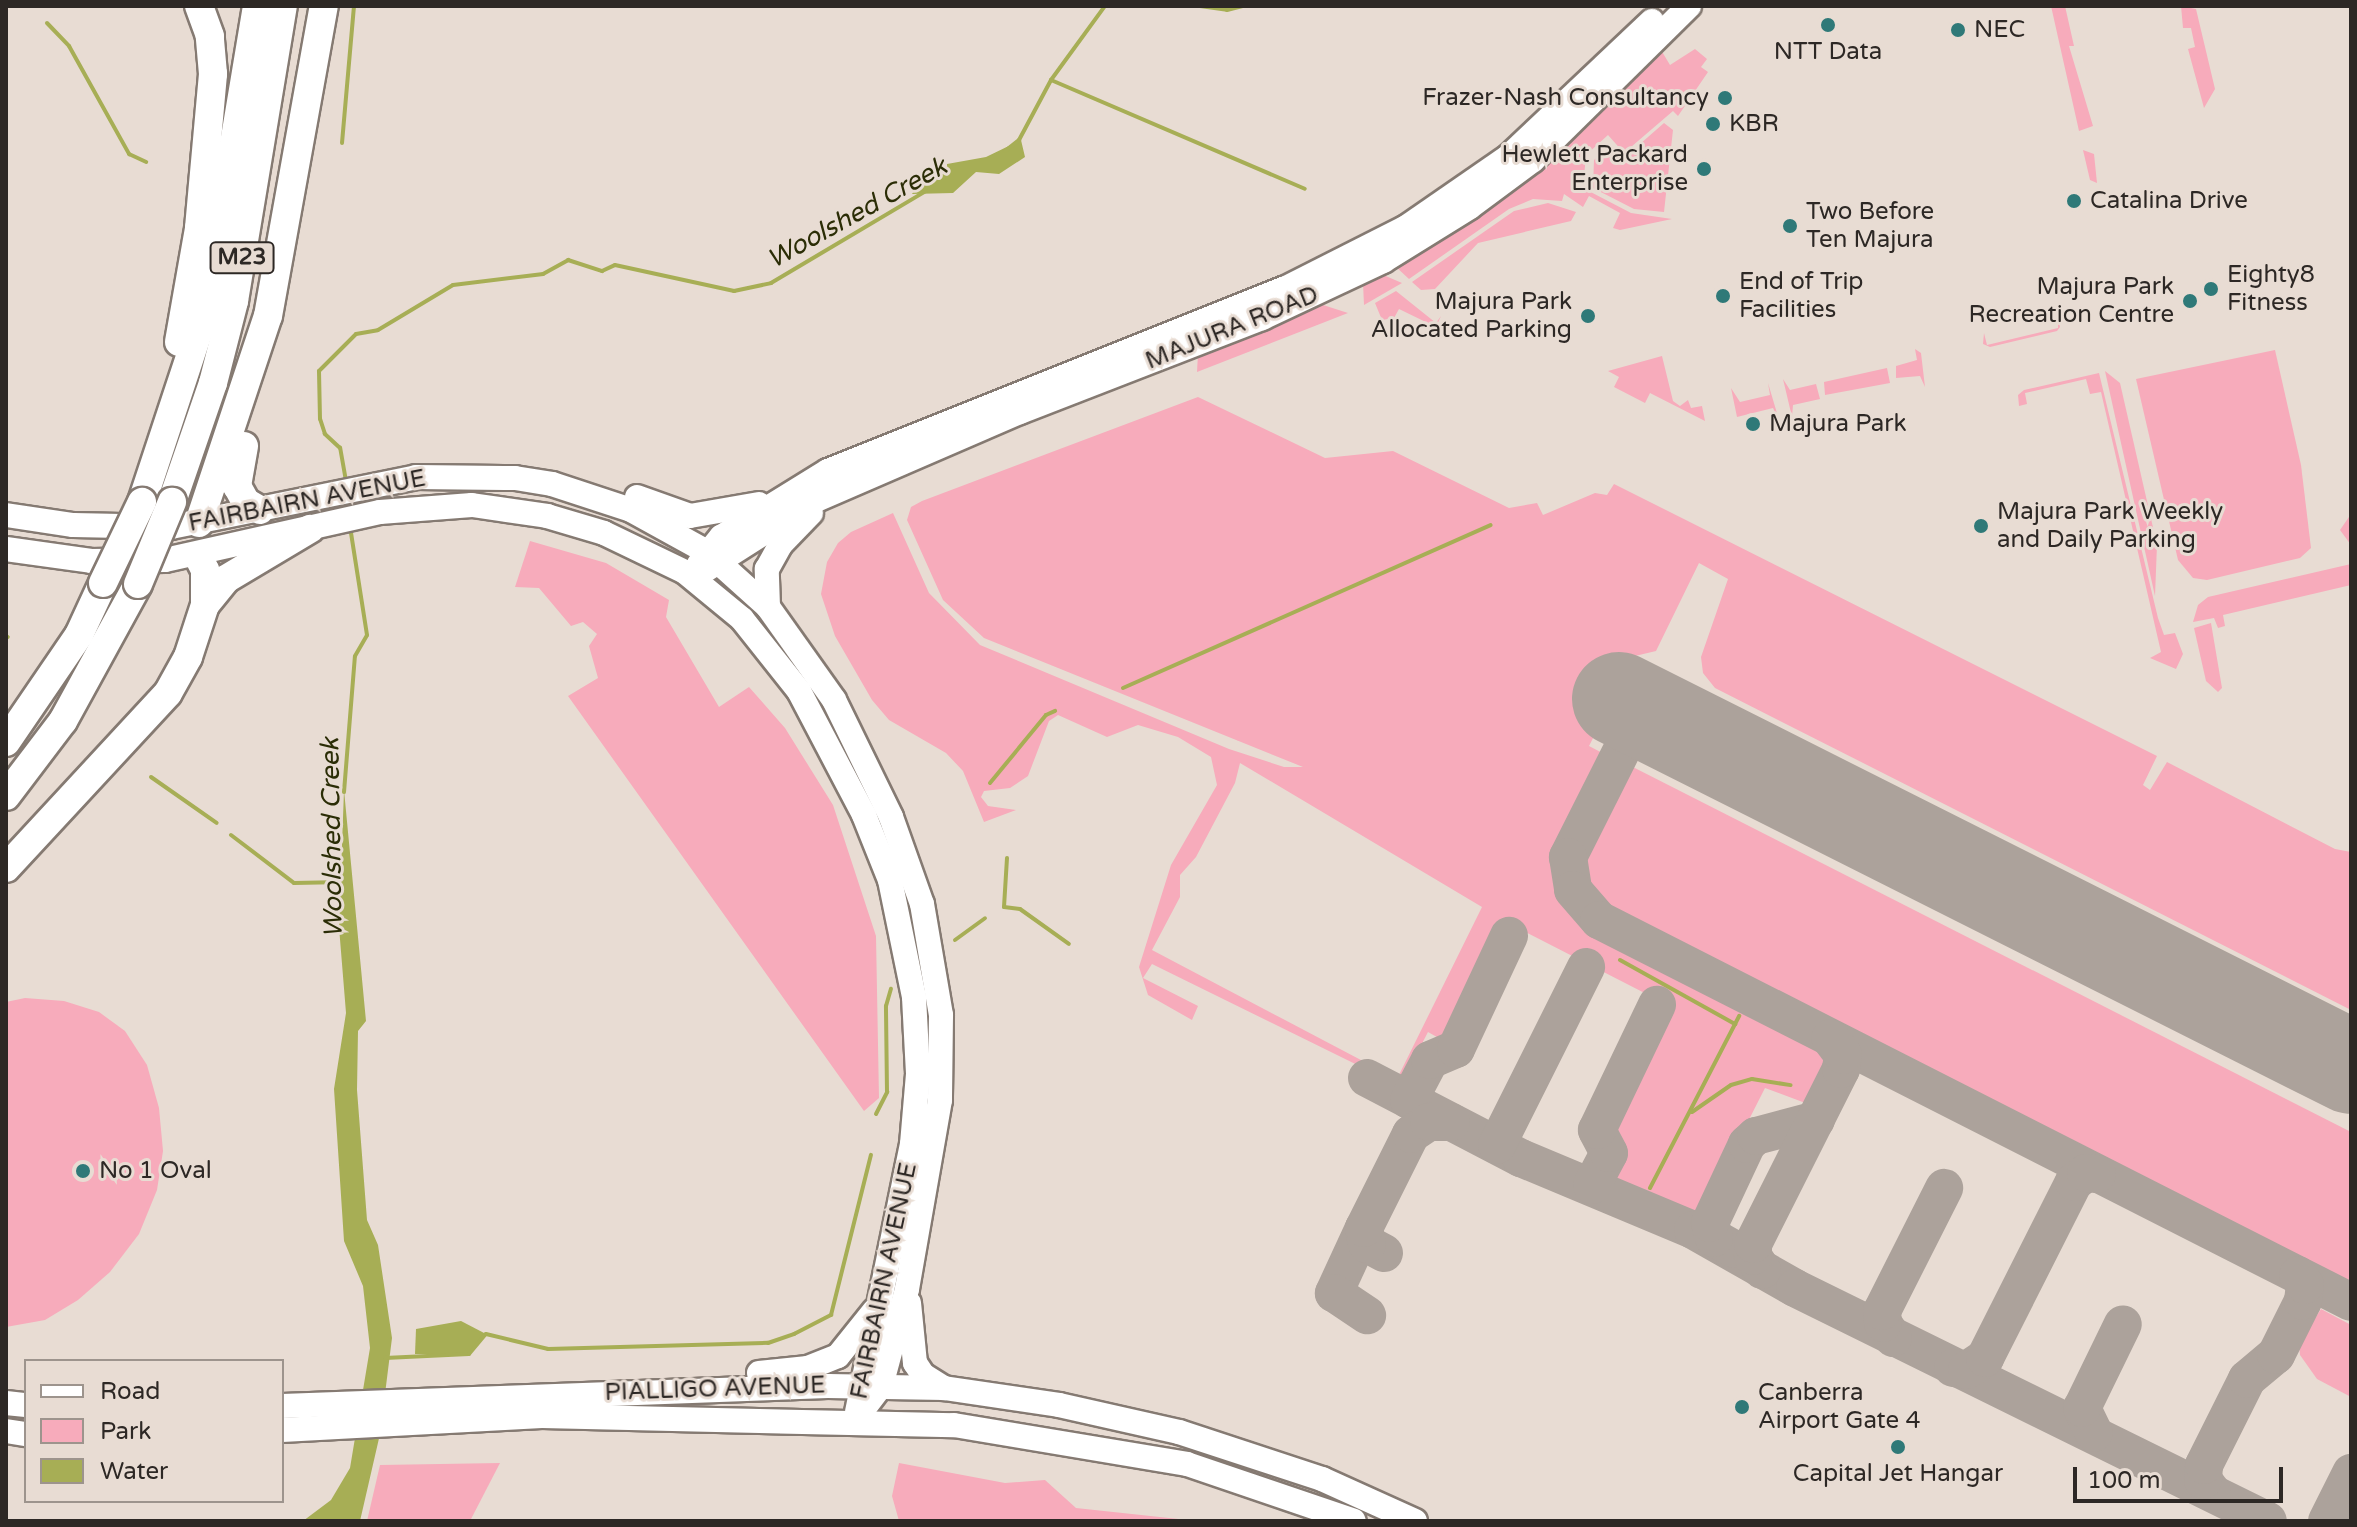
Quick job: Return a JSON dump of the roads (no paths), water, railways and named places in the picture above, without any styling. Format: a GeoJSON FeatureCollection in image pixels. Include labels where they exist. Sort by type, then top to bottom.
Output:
{"type":"FeatureCollection","features":[{"type":"Feature","properties":{"kind":"highway"},"geometry":{"type":"LineString","coordinates":[[138,515],[199,228],[213,74],[210,36],[199,6]]}},
{"type":"Feature","properties":{"kind":"highway","name":"M23"},"geometry":{"type":"LineString","coordinates":[[6,742],[79,635],[138,515],[180,400],[207,305],[257,6]]}},
{"type":"Feature","properties":{"kind":"highway","name":"M23"},"geometry":{"type":"LineString","coordinates":[[6,796],[63,721],[138,584],[172,502],[213,383],[234,301],[283,6]]}},
{"type":"Feature","properties":{"kind":"highway"},"geometry":{"type":"LineString","coordinates":[[260,510],[242,498],[236,477],[265,375],[268,316],[324,6]]}},
{"type":"Feature","properties":{"kind":"highway"},"geometry":{"type":"LineString","coordinates":[[6,868],[160,703],[188,657],[205,605],[205,570],[195,542],[268,316]]}},
{"type":"Feature","properties":{"kind":"highway"},"geometry":{"type":"LineString","coordinates":[[205,605],[226,579],[313,528]]}},
{"type":"Feature","properties":{"kind":"main road","name":"MAJURA ROAD"},"geometry":{"type":"LineString","coordinates":[[691,577],[713,557],[721,537],[832,481],[1271,295],[1377,243],[1508,157],[1666,6]]}},
{"type":"Feature","properties":{"kind":"main road","name":"MAJURA ROAD"},"geometry":{"type":"LineString","coordinates":[[832,481],[1262,318],[1383,261],[1470,207],[1533,160],[1689,6]]}},
{"type":"Feature","properties":{"kind":"main road"},"geometry":{"type":"LineString","coordinates":[[484,475],[555,469],[677,513],[698,516],[755,506],[832,481]]}},
{"type":"Feature","properties":{"kind":"main road","name":"FAIRBAIRN AVENUE"},"geometry":{"type":"LineString","coordinates":[[6,549],[91,561],[165,560],[260,510],[373,485],[484,475],[581,492],[631,510],[713,557],[768,607],[834,700],[891,817],[912,874],[934,960],[941,1015],[940,1100],[907,1289],[872,1386],[855,1420]]}},
{"type":"Feature","properties":{"kind":"main road"},"geometry":{"type":"LineString","coordinates":[[768,607],[765,577],[781,544],[832,481]]}},
{"type":"Feature","properties":{"kind":"main road","name":"FAIRBAIRN AVENUE"},"geometry":{"type":"LineString","coordinates":[[6,515],[138,515],[195,542],[313,528],[380,512],[472,505],[547,516],[604,533],[691,577],[742,619],[799,691],[864,815],[890,880],[912,986],[918,1074],[905,1184],[879,1305],[872,1386]]}},
{"type":"Feature","properties":{"kind":"main road"},"geometry":{"type":"LineString","coordinates":[[907,1289],[915,1363],[923,1375],[944,1388]]}},
{"type":"Feature","properties":{"kind":"main road"},"geometry":{"type":"LineString","coordinates":[[514,1395],[628,1377],[808,1368],[838,1356],[879,1305]]}},
{"type":"Feature","properties":{"kind":"main road","name":"PIALLIGO AVENUE"},"geometry":{"type":"LineString","coordinates":[[433,1410],[514,1395],[872,1386],[944,1388],[1059,1405],[1179,1432],[1322,1479],[1415,1521]]}},
{"type":"Feature","properties":{"kind":"main road","name":"PIALLIGO AVENUE"},"geometry":{"type":"LineString","coordinates":[[291,1417],[433,1410],[542,1416],[855,1420],[1001,1430],[1174,1462],[1246,1481],[1354,1521]]}},
{"type":"Feature","properties":{"kind":"water"},"geometry":{"type":"Polygon","coordinates":[[[1021,140],[1025,157],[999,174],[976,172],[953,193],[912,194],[924,174],[939,165],[947,172],[947,164],[986,157],[1021,140]]]}},
{"type":"Feature","properties":{"kind":"water"},"geometry":{"type":"Polygon","coordinates":[[[344,790],[366,1021],[358,1031],[357,1090],[367,1220],[378,1245],[392,1338],[380,1434],[360,1521],[303,1521],[331,1500],[350,1468],[370,1348],[363,1286],[344,1241],[334,1089],[346,1013],[339,927],[344,790]]]}},
{"type":"Feature","properties":{"kind":"water"},"geometry":{"type":"Polygon","coordinates":[[[461,1321],[486,1334],[469,1354],[415,1354],[416,1329],[461,1321]]]}},
{"type":"Feature","properties":{"kind":"waterway"},"geometry":{"type":"LineString","coordinates":[[342,143],[354,6]]}},
{"type":"Feature","properties":{"kind":"waterway","name":"Woolshed Creek"},"geometry":{"type":"LineString","coordinates":[[1005,151],[1019,140],[1051,80],[1105,6]]}},
{"type":"Feature","properties":{"kind":"waterway","name":"Woolshed Creek"},"geometry":{"type":"LineString","coordinates":[[1200,6],[1227,10],[1243,6]]}},
{"type":"Feature","properties":{"kind":"waterway"},"geometry":{"type":"LineString","coordinates":[[47,23],[69,46],[129,154],[146,162]]}},
{"type":"Feature","properties":{"kind":"waterway"},"geometry":{"type":"LineString","coordinates":[[1051,80],[1305,189]]}},
{"type":"Feature","properties":{"kind":"waterway","name":"Woolshed Creek"},"geometry":{"type":"LineString","coordinates":[[346,481],[340,448],[325,434],[320,419],[319,371],[356,334],[378,330],[453,285],[543,274],[568,260],[602,271],[615,265],[734,291],[771,283],[926,191]]}},
{"type":"Feature","properties":{"kind":"waterway"},"geometry":{"type":"LineString","coordinates":[[1123,688],[1490,525]]}},
{"type":"Feature","properties":{"kind":"waterway","name":"Woolshed Creek"},"geometry":{"type":"LineString","coordinates":[[344,792],[355,656],[367,635],[350,526]]}},
{"type":"Feature","properties":{"kind":"waterway"},"geometry":{"type":"LineString","coordinates":[[990,783],[1046,715],[1055,711]]}},
{"type":"Feature","properties":{"kind":"waterway"},"geometry":{"type":"LineString","coordinates":[[151,777],[217,823]]}},
{"type":"Feature","properties":{"kind":"waterway"},"geometry":{"type":"LineString","coordinates":[[231,835],[294,883],[344,882]]}},
{"type":"Feature","properties":{"kind":"waterway"},"geometry":{"type":"LineString","coordinates":[[1007,858],[1004,907],[1020,909],[1069,944]]}},
{"type":"Feature","properties":{"kind":"waterway"},"geometry":{"type":"LineString","coordinates":[[955,940],[985,918]]}},
{"type":"Feature","properties":{"kind":"waterway"},"geometry":{"type":"LineString","coordinates":[[1620,960],[1735,1024]]}},
{"type":"Feature","properties":{"kind":"waterway"},"geometry":{"type":"LineString","coordinates":[[876,1114],[887,1092],[886,1006],[891,989]]}},
{"type":"Feature","properties":{"kind":"waterway"},"geometry":{"type":"LineString","coordinates":[[1650,1188],[1739,1016]]}},
{"type":"Feature","properties":{"kind":"waterway"},"geometry":{"type":"LineString","coordinates":[[1692,1112],[1731,1085],[1752,1079],[1791,1085]]}},
{"type":"Feature","properties":{"kind":"waterway"},"geometry":{"type":"LineString","coordinates":[[385,1358],[469,1354],[486,1334],[548,1349],[768,1343],[794,1334],[831,1315],[871,1155]]}},
{"type":"Feature","properties":{"kind":"place","name":"NTT Data"},"geometry":{"type":"Point","coordinates":[1828,25]}},
{"type":"Feature","properties":{"kind":"place","name":"NEC"},"geometry":{"type":"Point","coordinates":[1958,30]}},
{"type":"Feature","properties":{"kind":"place","name":"Frazer-Nash Consultancy"},"geometry":{"type":"Point","coordinates":[1725,98]}},
{"type":"Feature","properties":{"kind":"place","name":"KBR"},"geometry":{"type":"Point","coordinates":[1713,124]}},
{"type":"Feature","properties":{"kind":"place","name":"Hewlett Packard Enterprise"},"geometry":{"type":"Point","coordinates":[1704,169]}},
{"type":"Feature","properties":{"kind":"place","name":"Catalina Drive"},"geometry":{"type":"Point","coordinates":[2074,201]}},
{"type":"Feature","properties":{"kind":"place","name":"Two Before Ten Majura"},"geometry":{"type":"Point","coordinates":[1790,226]}},
{"type":"Feature","properties":{"kind":"place","name":"Eighty8 Fitness"},"geometry":{"type":"Point","coordinates":[2211,289]}},
{"type":"Feature","properties":{"kind":"place","name":"End of Trip Facilities"},"geometry":{"type":"Point","coordinates":[1723,296]}},
{"type":"Feature","properties":{"kind":"place","name":"Majura Park Recreation Centre"},"geometry":{"type":"Point","coordinates":[2190,301]}},
{"type":"Feature","properties":{"kind":"place","name":"Majura Park Allocated Parking"},"geometry":{"type":"Point","coordinates":[1588,316]}},
{"type":"Feature","properties":{"kind":"place","name":"Majura Park"},"geometry":{"type":"Point","coordinates":[1753,424]}},
{"type":"Feature","properties":{"kind":"place","name":"Majura Park Weekly and Daily Parking"},"geometry":{"type":"Point","coordinates":[1981,526]}},
{"type":"Feature","properties":{"kind":"place","name":"No 1 Oval"},"geometry":{"type":"Point","coordinates":[83,1171]}},
{"type":"Feature","properties":{"kind":"place","name":"Canberra Airport Gate 4"},"geometry":{"type":"Point","coordinates":[1742,1407]}},
{"type":"Feature","properties":{"kind":"place","name":"Capital Jet Hangar"},"geometry":{"type":"Point","coordinates":[1898,1447]}}]}
